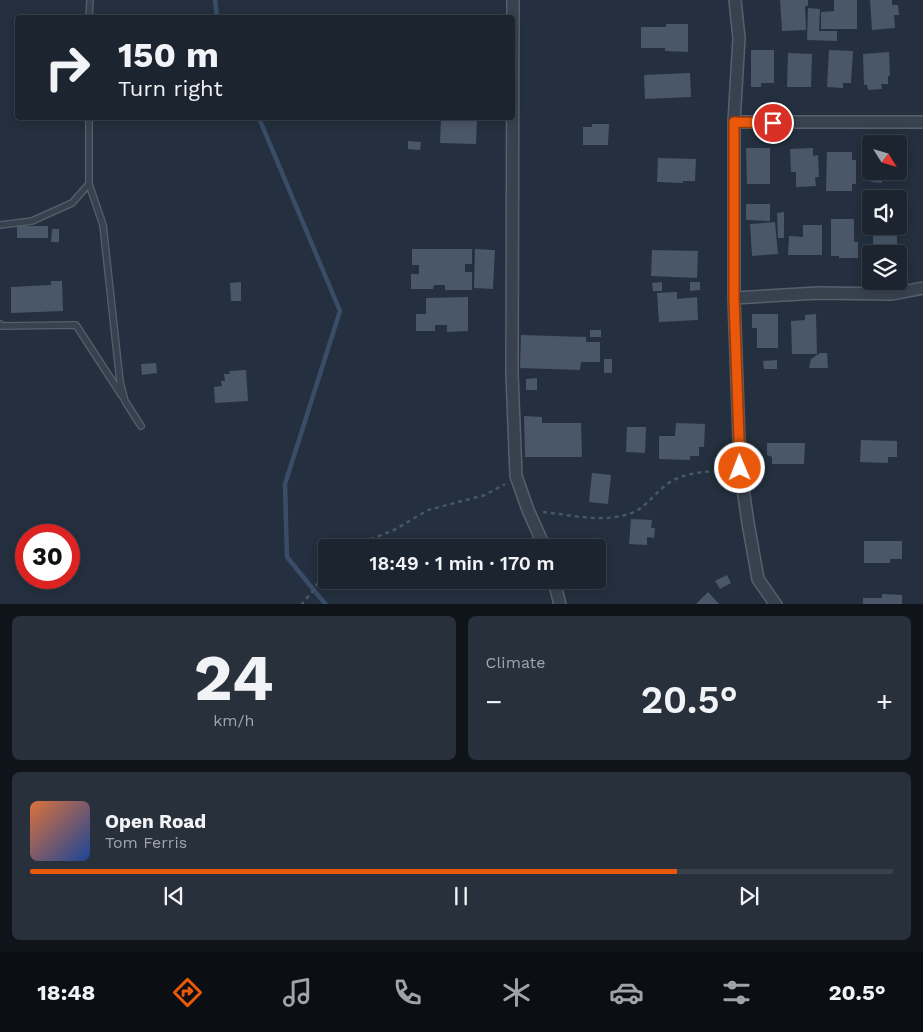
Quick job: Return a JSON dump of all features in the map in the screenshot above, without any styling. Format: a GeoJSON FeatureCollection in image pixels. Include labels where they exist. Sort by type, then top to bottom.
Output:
{"type":"FeatureCollection","features":[{"type":"Feature","properties":{"kind":"street"},"geometry":{"type":"LineString","coordinates":[[513,0],[513,15]]}},
{"type":"Feature","properties":{"kind":"street"},"geometry":{"type":"LineString","coordinates":[[735,0],[739,38],[734,122],[734,298],[740,468],[758,579],[776,604]]}},
{"type":"Feature","properties":{"kind":"street"},"geometry":{"type":"LineString","coordinates":[[513,120],[512,374],[516,476],[541,539]]}},
{"type":"Feature","properties":{"kind":"street"},"geometry":{"type":"LineString","coordinates":[[734,122],[923,122]]}},
{"type":"Feature","properties":{"kind":"street"},"geometry":{"type":"LineString","coordinates":[[734,298],[818,293],[892,294],[923,288]]}},
{"type":"Feature","properties":{"kind":"street"},"geometry":{"type":"LineString","coordinates":[[556,589],[560,604]]}},
{"type":"Feature","properties":{"kind":"lane"},"geometry":{"type":"LineString","coordinates":[[89,15],[90,0]]}},
{"type":"Feature","properties":{"kind":"lane"},"geometry":{"type":"LineString","coordinates":[[89,120],[89,184],[102,225],[120,382],[125,401]]}},
{"type":"Feature","properties":{"kind":"lane"},"geometry":{"type":"LineString","coordinates":[[0,225],[32,221],[72,203],[89,184]]}},
{"type":"Feature","properties":{"kind":"lane"},"geometry":{"type":"LineString","coordinates":[[0,324],[0,326],[76,325],[141,426]]}},
{"type":"Feature","properties":{"kind":"path"},"geometry":{"type":"LineString","coordinates":[[528,510],[584,517],[617,517],[636,511],[650,501],[664,486],[683,475],[740,468]]}},
{"type":"Feature","properties":{"kind":"path"},"geometry":{"type":"LineString","coordinates":[[371,539],[394,530],[428,510],[485,496],[516,476]]}},
{"type":"Feature","properties":{"kind":"path"},"geometry":{"type":"LineString","coordinates":[[302,604],[318,583]]}},
{"type":"Feature","properties":{"kind":"building"},"geometry":{"type":"Polygon","coordinates":[[[780,0],[808,0],[808,6],[805,6],[806,30],[782,31],[780,0]]]}},
{"type":"Feature","properties":{"kind":"building"},"geometry":{"type":"Polygon","coordinates":[[[834,0],[857,0],[857,29],[821,29],[821,12],[834,11],[834,0]]]}},
{"type":"Feature","properties":{"kind":"building"},"geometry":{"type":"Polygon","coordinates":[[[870,0],[892,0],[892,5],[898,5],[899,15],[894,15],[895,28],[872,30],[870,0]]]}},
{"type":"Feature","properties":{"kind":"building"},"geometry":{"type":"Polygon","coordinates":[[[808,8],[820,9],[819,31],[837,31],[837,41],[807,40],[808,8]]]}},
{"type":"Feature","properties":{"kind":"building"},"geometry":{"type":"Polygon","coordinates":[[[666,24],[688,24],[688,52],[665,51],[665,48],[641,48],[641,27],[666,27],[666,24]]]}},
{"type":"Feature","properties":{"kind":"building"},"geometry":{"type":"Polygon","coordinates":[[[751,50],[774,50],[774,83],[761,83],[761,87],[751,87],[751,50]]]}},
{"type":"Feature","properties":{"kind":"building"},"geometry":{"type":"Polygon","coordinates":[[[829,50],[853,51],[851,83],[843,83],[843,88],[827,87],[829,50]]]}},
{"type":"Feature","properties":{"kind":"building"},"geometry":{"type":"Polygon","coordinates":[[[889,52],[890,76],[888,76],[888,84],[881,84],[882,89],[868,90],[867,85],[864,85],[863,54],[889,52]]]}},
{"type":"Feature","properties":{"kind":"building"},"geometry":{"type":"Polygon","coordinates":[[[788,53],[812,54],[811,87],[787,87],[788,53]]]}},
{"type":"Feature","properties":{"kind":"building"},"geometry":{"type":"Polygon","coordinates":[[[690,73],[691,97],[645,99],[644,75],[690,73]]]}},
{"type":"Feature","properties":{"kind":"building"},"geometry":{"type":"Polygon","coordinates":[[[441,120],[477,120],[476,144],[440,143],[441,120]]]}},
{"type":"Feature","properties":{"kind":"building"},"geometry":{"type":"Polygon","coordinates":[[[592,124],[609,124],[608,145],[583,145],[583,127],[592,127],[592,124]]]}},
{"type":"Feature","properties":{"kind":"building"},"geometry":{"type":"Polygon","coordinates":[[[408,141],[421,142],[420,150],[408,149],[408,141]]]}},
{"type":"Feature","properties":{"kind":"building"},"geometry":{"type":"Polygon","coordinates":[[[746,148],[770,148],[770,184],[747,184],[746,148]]]}},
{"type":"Feature","properties":{"kind":"building"},"geometry":{"type":"Polygon","coordinates":[[[813,148],[813,156],[818,155],[819,177],[815,177],[816,186],[796,187],[796,172],[791,172],[790,149],[813,148]]]}},
{"type":"Feature","properties":{"kind":"building"},"geometry":{"type":"Polygon","coordinates":[[[827,152],[852,152],[852,160],[856,160],[856,184],[852,184],[852,191],[826,191],[827,152]]]}},
{"type":"Feature","properties":{"kind":"building"},"geometry":{"type":"Polygon","coordinates":[[[658,158],[696,159],[695,181],[683,181],[683,183],[657,182],[658,158]]]}},
{"type":"Feature","properties":{"kind":"building"},"geometry":{"type":"Polygon","coordinates":[[[871,180],[882,180],[882,183],[871,182],[871,180]]]}},
{"type":"Feature","properties":{"kind":"building"},"geometry":{"type":"Polygon","coordinates":[[[746,204],[770,204],[770,221],[746,220],[746,204]]]}},
{"type":"Feature","properties":{"kind":"building"},"geometry":{"type":"Polygon","coordinates":[[[784,212],[784,238],[778,238],[777,213],[784,212]]]}},
{"type":"Feature","properties":{"kind":"building"},"geometry":{"type":"Polygon","coordinates":[[[831,219],[854,219],[854,242],[858,242],[858,258],[831,256],[831,219]]]}},
{"type":"Feature","properties":{"kind":"building"},"geometry":{"type":"Polygon","coordinates":[[[775,222],[778,254],[752,256],[750,224],[775,222]]]}},
{"type":"Feature","properties":{"kind":"building"},"geometry":{"type":"Polygon","coordinates":[[[803,225],[822,225],[822,255],[788,255],[789,236],[803,237],[803,225]]]}},
{"type":"Feature","properties":{"kind":"building"},"geometry":{"type":"Polygon","coordinates":[[[17,226],[48,226],[48,238],[17,238],[17,226]]]}},
{"type":"Feature","properties":{"kind":"building"},"geometry":{"type":"Polygon","coordinates":[[[52,229],[59,229],[59,242],[51,242],[52,229]]]}},
{"type":"Feature","properties":{"kind":"building"},"geometry":{"type":"Polygon","coordinates":[[[873,235],[897,235],[897,245],[873,245],[873,235]]]}},
{"type":"Feature","properties":{"kind":"building"},"geometry":{"type":"Polygon","coordinates":[[[412,249],[472,249],[472,264],[465,264],[465,272],[472,272],[472,290],[445,290],[445,285],[434,285],[433,289],[411,289],[411,274],[419,274],[419,265],[412,265],[412,249]]]}},
{"type":"Feature","properties":{"kind":"building"},"geometry":{"type":"Polygon","coordinates":[[[475,249],[495,250],[493,289],[474,288],[475,249]]]}},
{"type":"Feature","properties":{"kind":"building"},"geometry":{"type":"Polygon","coordinates":[[[652,250],[698,251],[697,278],[651,276],[652,250]]]}},
{"type":"Feature","properties":{"kind":"building"},"geometry":{"type":"Polygon","coordinates":[[[51,281],[62,281],[63,311],[11,313],[11,287],[51,285],[51,281]]]}},
{"type":"Feature","properties":{"kind":"building"},"geometry":{"type":"Polygon","coordinates":[[[241,282],[241,301],[231,301],[230,283],[241,282]]]}},
{"type":"Feature","properties":{"kind":"building"},"geometry":{"type":"Polygon","coordinates":[[[662,282],[662,291],[653,291],[652,283],[662,282]]]}},
{"type":"Feature","properties":{"kind":"building"},"geometry":{"type":"Polygon","coordinates":[[[690,282],[700,282],[700,290],[690,291],[690,282]]]}},
{"type":"Feature","properties":{"kind":"building"},"geometry":{"type":"Polygon","coordinates":[[[677,292],[677,299],[697,297],[698,320],[659,322],[657,293],[677,292]]]}},
{"type":"Feature","properties":{"kind":"building"},"geometry":{"type":"Polygon","coordinates":[[[468,297],[468,331],[447,332],[447,325],[435,325],[435,331],[416,331],[416,314],[426,314],[426,298],[468,297]]]}},
{"type":"Feature","properties":{"kind":"building"},"geometry":{"type":"Polygon","coordinates":[[[752,314],[778,314],[778,348],[757,348],[757,328],[752,328],[752,314]]]}},
{"type":"Feature","properties":{"kind":"building"},"geometry":{"type":"Polygon","coordinates":[[[816,314],[817,354],[792,354],[791,321],[805,320],[805,315],[816,314]]]}},
{"type":"Feature","properties":{"kind":"building"},"geometry":{"type":"Polygon","coordinates":[[[590,330],[601,330],[601,337],[590,337],[590,330]]]}},
{"type":"Feature","properties":{"kind":"building"},"geometry":{"type":"Polygon","coordinates":[[[521,335],[586,337],[586,342],[600,342],[600,362],[581,362],[580,370],[520,368],[521,335]]]}},
{"type":"Feature","properties":{"kind":"building"},"geometry":{"type":"Polygon","coordinates":[[[820,353],[827,353],[828,368],[809,368],[811,359],[820,353]]]}},
{"type":"Feature","properties":{"kind":"building"},"geometry":{"type":"Polygon","coordinates":[[[604,359],[612,359],[612,373],[604,373],[604,359]]]}},
{"type":"Feature","properties":{"kind":"building"},"geometry":{"type":"Polygon","coordinates":[[[777,360],[777,369],[764,369],[763,361],[777,360]]]}},
{"type":"Feature","properties":{"kind":"building"},"geometry":{"type":"Polygon","coordinates":[[[156,363],[157,373],[142,375],[141,364],[156,363]]]}},
{"type":"Feature","properties":{"kind":"building"},"geometry":{"type":"Polygon","coordinates":[[[246,370],[248,401],[215,403],[214,387],[222,386],[221,381],[225,381],[224,374],[230,374],[229,371],[246,370]]]}},
{"type":"Feature","properties":{"kind":"building"},"geometry":{"type":"Polygon","coordinates":[[[537,378],[537,390],[526,390],[526,379],[537,378]]]}},
{"type":"Feature","properties":{"kind":"building"},"geometry":{"type":"Polygon","coordinates":[[[524,416],[542,417],[542,423],[581,423],[582,457],[525,457],[524,416]]]}},
{"type":"Feature","properties":{"kind":"building"},"geometry":{"type":"Polygon","coordinates":[[[676,423],[705,424],[704,447],[699,447],[699,456],[690,456],[690,460],[659,459],[659,436],[675,436],[676,423]]]}},
{"type":"Feature","properties":{"kind":"building"},"geometry":{"type":"Polygon","coordinates":[[[627,427],[646,427],[645,453],[626,452],[627,427]]]}},
{"type":"Feature","properties":{"kind":"building"},"geometry":{"type":"Polygon","coordinates":[[[861,440],[897,441],[897,457],[888,457],[888,463],[860,462],[861,440]]]}},
{"type":"Feature","properties":{"kind":"building"},"geometry":{"type":"Polygon","coordinates":[[[767,443],[805,443],[804,464],[772,464],[772,457],[767,455],[767,443]]]}},
{"type":"Feature","properties":{"kind":"building"},"geometry":{"type":"Polygon","coordinates":[[[592,473],[611,475],[608,504],[589,502],[592,473]]]}},
{"type":"Feature","properties":{"kind":"building"},"geometry":{"type":"Polygon","coordinates":[[[631,519],[652,520],[651,528],[655,528],[654,538],[647,537],[647,545],[629,544],[631,519]]]}},
{"type":"Feature","properties":{"kind":"building"},"geometry":{"type":"Polygon","coordinates":[[[864,541],[902,541],[902,559],[890,559],[890,563],[864,563],[864,541]]]}},
{"type":"Feature","properties":{"kind":"building"},"geometry":{"type":"Polygon","coordinates":[[[727,575],[731,583],[720,589],[715,581],[727,575]]]}},
{"type":"Feature","properties":{"kind":"building"},"geometry":{"type":"Polygon","coordinates":[[[708,592],[719,604],[696,604],[708,592]]]}},
{"type":"Feature","properties":{"kind":"building"},"geometry":{"type":"Polygon","coordinates":[[[882,594],[902,595],[902,604],[863,604],[863,598],[882,598],[882,594]]]}},
{"type":"Feature","properties":{"kind":"waterway"},"geometry":{"type":"LineString","coordinates":[[215,0],[217,15]]}},
{"type":"Feature","properties":{"kind":"waterway"},"geometry":{"type":"LineString","coordinates":[[260,120],[340,311],[285,484],[287,557],[325,604]]}},
{"type":"Feature","properties":{"kind":"route"},"geometry":{"type":"LineString","coordinates":[[740,468],[734,298],[734,122],[773,123]]}}]}
